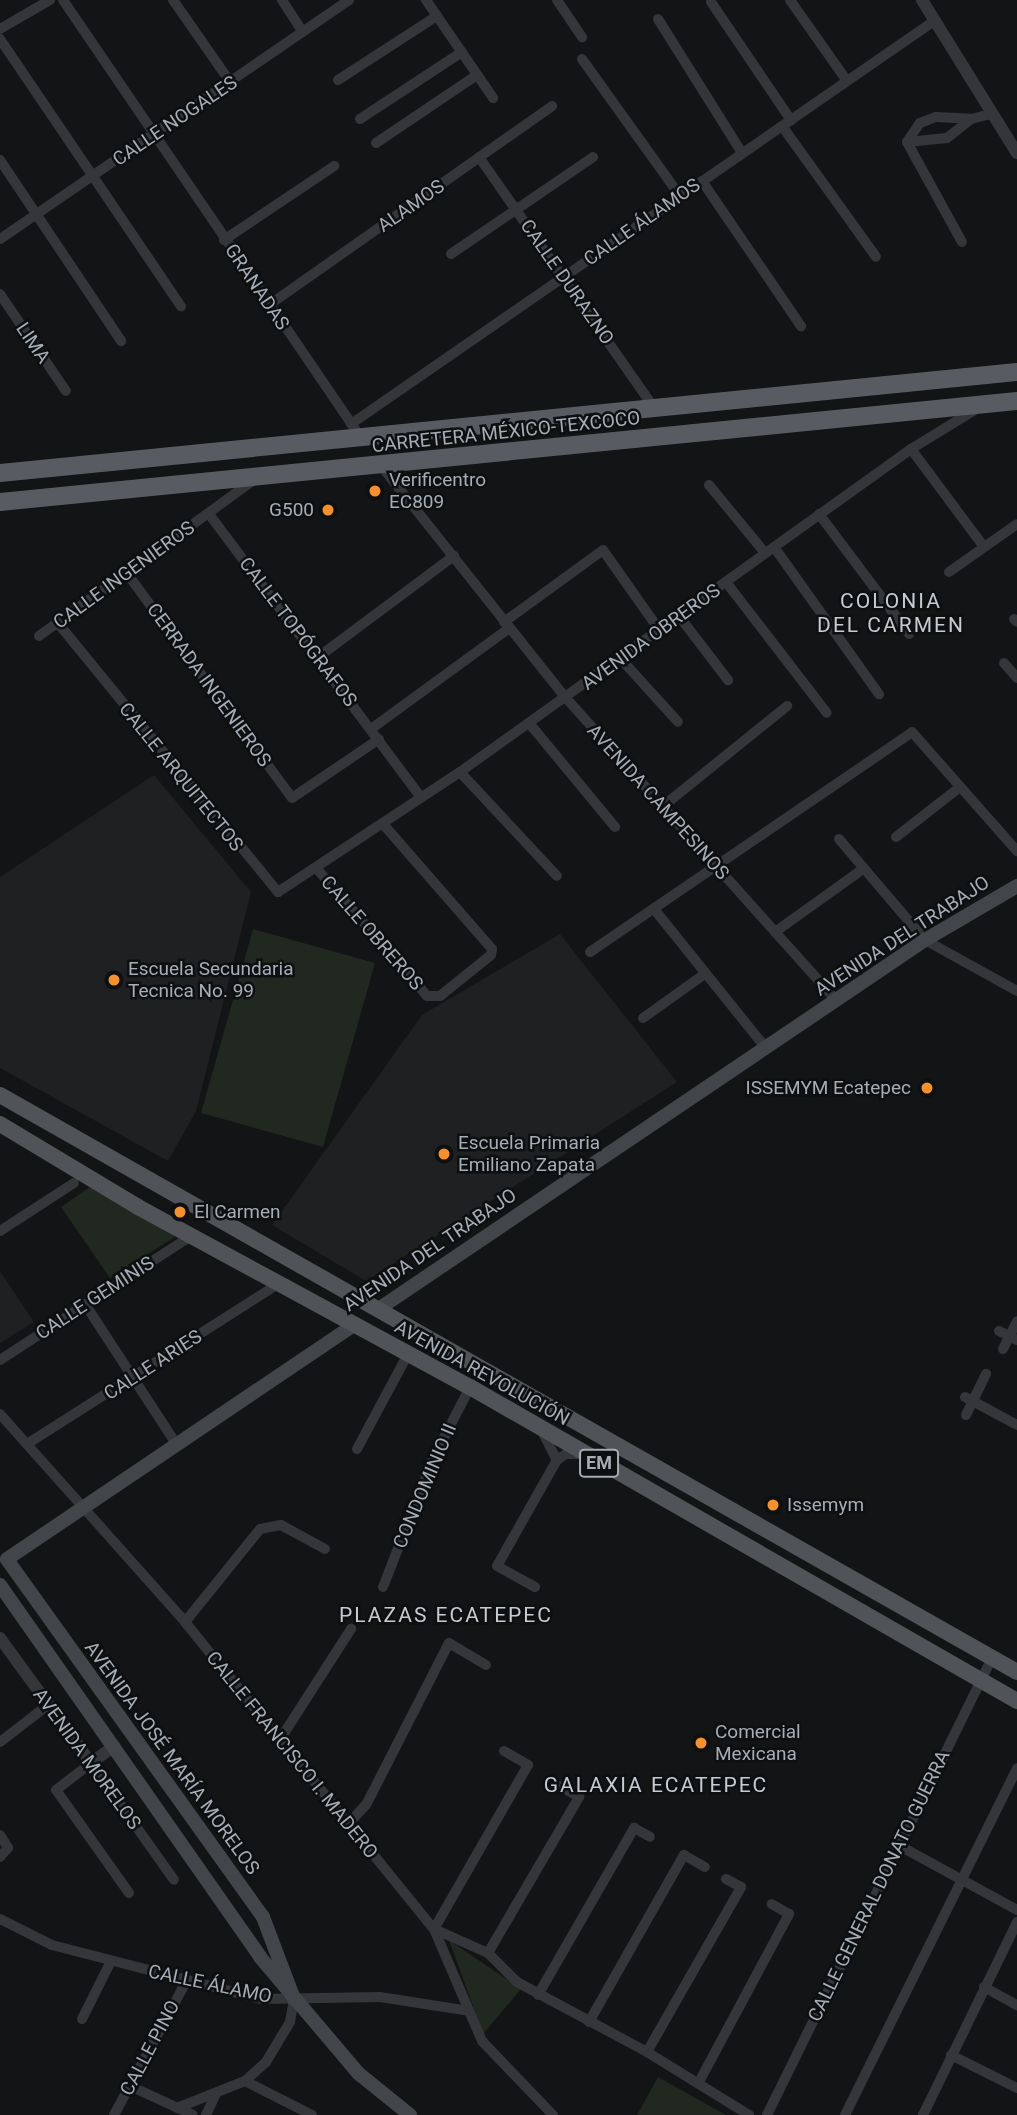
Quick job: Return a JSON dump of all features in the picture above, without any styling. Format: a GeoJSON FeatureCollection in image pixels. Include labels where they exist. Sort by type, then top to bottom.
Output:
{"type":"FeatureCollection","features":[{"type":"Feature","properties":{"kind":"highway","name":"CARRETERA MÉXICO-TEXCOCO"},"geometry":{"type":"LineString","coordinates":[[0,472],[355,430],[654,408],[1017,372]]}},
{"type":"Feature","properties":{"kind":"highway","name":"CARRETERA MÉXICO-TEXCOCO"},"geometry":{"type":"LineString","coordinates":[[0,502],[382,467],[1017,401]]}},
{"type":"Feature","properties":{"kind":"main road","name":"AVENIDA DEL TRABAJO"},"geometry":{"type":"LineString","coordinates":[[380,1308],[925,940],[1017,886]]}},
{"type":"Feature","properties":{"kind":"main road","name":"AVENIDA REVOLUCIÓN"},"geometry":{"type":"LineString","coordinates":[[0,1095],[380,1308],[1017,1672]]}},
{"type":"Feature","properties":{"kind":"main road","name":"AVENIDA REVOLUCIÓN"},"geometry":{"type":"LineString","coordinates":[[0,1124],[191,1236],[470,1387],[1017,1701]]}},
{"type":"Feature","properties":{"kind":"main road","name":"AVENIDA DEL TRABAJO"},"geometry":{"type":"LineString","coordinates":[[4,1554],[85,1506],[353,1326]]}},
{"type":"Feature","properties":{"kind":"main road","name":"AVENIDA JOSÉ MARÍA MORELOS"},"geometry":{"type":"LineString","coordinates":[[4,1554],[263,1917],[294,2000]]}},
{"type":"Feature","properties":{"kind":"main road","name":"AVENIDA JOSÉ MARÍA MORELOS"},"geometry":{"type":"LineString","coordinates":[[0,1582],[294,2000],[358,2073],[410,2115]]}},
{"type":"Feature","properties":{"kind":"main road"},"geometry":{"type":"LineString","coordinates":[[0,1582],[48,1618]]}},
{"type":"Feature","properties":{"kind":"street"},"geometry":{"type":"LineString","coordinates":[[0,29],[50,0]]}},
{"type":"Feature","properties":{"kind":"street","name":"GRANADAS"},"geometry":{"type":"LineString","coordinates":[[63,0],[153,138],[355,430]]}},
{"type":"Feature","properties":{"kind":"street"},"geometry":{"type":"LineString","coordinates":[[173,0],[231,83]]}},
{"type":"Feature","properties":{"kind":"street"},"geometry":{"type":"LineString","coordinates":[[282,0],[303,32]]}},
{"type":"Feature","properties":{"kind":"street","name":"CALLE NOGALES"},"geometry":{"type":"LineString","coordinates":[[0,239],[153,138],[349,0]]}},
{"type":"Feature","properties":{"kind":"street"},"geometry":{"type":"LineString","coordinates":[[426,0],[494,98]]}},
{"type":"Feature","properties":{"kind":"street"},"geometry":{"type":"LineString","coordinates":[[556,0],[582,37]]}},
{"type":"Feature","properties":{"kind":"street"},"geometry":{"type":"LineString","coordinates":[[790,0],[847,81]]}},
{"type":"Feature","properties":{"kind":"street"},"geometry":{"type":"LineString","coordinates":[[922,0],[1017,153]]}},
{"type":"Feature","properties":{"kind":"street"},"geometry":{"type":"LineString","coordinates":[[710,2],[876,257]]}},
{"type":"Feature","properties":{"kind":"street"},"geometry":{"type":"LineString","coordinates":[[338,80],[437,16]]}},
{"type":"Feature","properties":{"kind":"street"},"geometry":{"type":"LineString","coordinates":[[657,19],[742,153]]}},
{"type":"Feature","properties":{"kind":"street","name":"CALLE ÁLAMOS"},"geometry":{"type":"LineString","coordinates":[[355,430],[563,277],[934,21]]}},
{"type":"Feature","properties":{"kind":"street"},"geometry":{"type":"LineString","coordinates":[[0,39],[91,178],[181,306]]}},
{"type":"Feature","properties":{"kind":"street"},"geometry":{"type":"LineString","coordinates":[[360,118],[462,52]]}},
{"type":"Feature","properties":{"kind":"street"},"geometry":{"type":"LineString","coordinates":[[582,59],[680,196]]}},
{"type":"Feature","properties":{"kind":"street"},"geometry":{"type":"LineString","coordinates":[[376,143],[477,75]]}},
{"type":"Feature","properties":{"kind":"street","name":"ALAMOS"},"geometry":{"type":"LineString","coordinates":[[269,305],[552,106]]}},
{"type":"Feature","properties":{"kind":"street"},"geometry":{"type":"LineString","coordinates":[[907,142],[920,123],[936,117],[971,118],[992,114]]}},
{"type":"Feature","properties":{"kind":"street"},"geometry":{"type":"LineString","coordinates":[[907,142],[947,138],[971,118]]}},
{"type":"Feature","properties":{"kind":"street"},"geometry":{"type":"LineString","coordinates":[[907,142],[962,242]]}},
{"type":"Feature","properties":{"kind":"street","name":"CALLE DURAZNO"},"geometry":{"type":"LineString","coordinates":[[480,157],[654,408]]}},
{"type":"Feature","properties":{"kind":"street"},"geometry":{"type":"LineString","coordinates":[[451,254],[593,157]]}},
{"type":"Feature","properties":{"kind":"street"},"geometry":{"type":"LineString","coordinates":[[0,160],[121,341]]}},
{"type":"Feature","properties":{"kind":"street"},"geometry":{"type":"LineString","coordinates":[[225,240],[334,166]]}},
{"type":"Feature","properties":{"kind":"street"},"geometry":{"type":"LineString","coordinates":[[702,181],[801,327]]}},
{"type":"Feature","properties":{"kind":"street","name":"LIMA"},"geometry":{"type":"LineString","coordinates":[[0,294],[66,391]]}},
{"type":"Feature","properties":{"kind":"street","name":"AVENIDA OBREROS"},"geometry":{"type":"LineString","coordinates":[[318,870],[566,698],[911,449],[984,404]]}},
{"type":"Feature","properties":{"kind":"street"},"geometry":{"type":"LineString","coordinates":[[911,449],[984,547]]}},
{"type":"Feature","properties":{"kind":"street","name":"AVENIDA CAMPESINOS"},"geometry":{"type":"LineString","coordinates":[[382,467],[566,698],[836,1000]]}},
{"type":"Feature","properties":{"kind":"street"},"geometry":{"type":"LineString","coordinates":[[209,513],[255,479]]}},
{"type":"Feature","properties":{"kind":"street"},"geometry":{"type":"LineString","coordinates":[[709,485],[769,550],[879,694]]}},
{"type":"Feature","properties":{"kind":"street","name":"CALLE INGENIEROS"},"geometry":{"type":"LineString","coordinates":[[38,636],[209,513]]}},
{"type":"Feature","properties":{"kind":"street","name":"CALLE TOPÓGRAFOS"},"geometry":{"type":"LineString","coordinates":[[209,513],[421,797]]}},
{"type":"Feature","properties":{"kind":"street"},"geometry":{"type":"LineString","coordinates":[[820,514],[909,634]]}},
{"type":"Feature","properties":{"kind":"street"},"geometry":{"type":"LineString","coordinates":[[949,572],[1017,524]]}},
{"type":"Feature","properties":{"kind":"street"},"geometry":{"type":"LineString","coordinates":[[371,729],[603,550],[660,631]]}},
{"type":"Feature","properties":{"kind":"street"},"geometry":{"type":"LineString","coordinates":[[317,658],[454,556]]}},
{"type":"Feature","properties":{"kind":"street","name":"CERRADA INGENIEROS"},"geometry":{"type":"LineString","coordinates":[[126,572],[292,798],[379,739]]}},
{"type":"Feature","properties":{"kind":"street"},"geometry":{"type":"LineString","coordinates":[[726,582],[827,713]]}},
{"type":"Feature","properties":{"kind":"street"},"geometry":{"type":"LineString","coordinates":[[679,617],[728,680]]}},
{"type":"Feature","properties":{"kind":"street","name":"CALLE ARQUITECTOS"},"geometry":{"type":"LineString","coordinates":[[57,622],[271,889],[286,890],[318,870]]}},
{"type":"Feature","properties":{"kind":"street"},"geometry":{"type":"LineString","coordinates":[[620,659],[678,722]]}},
{"type":"Feature","properties":{"kind":"street"},"geometry":{"type":"LineString","coordinates":[[1004,663],[1017,678]]}},
{"type":"Feature","properties":{"kind":"street"},"geometry":{"type":"LineString","coordinates":[[662,807],[787,706]]}},
{"type":"Feature","properties":{"kind":"street"},"geometry":{"type":"LineString","coordinates":[[529,723],[615,827]]}},
{"type":"Feature","properties":{"kind":"street"},"geometry":{"type":"LineString","coordinates":[[590,952],[912,732],[1017,851]]}},
{"type":"Feature","properties":{"kind":"street"},"geometry":{"type":"LineString","coordinates":[[460,772],[557,876]]}},
{"type":"Feature","properties":{"kind":"street"},"geometry":{"type":"LineString","coordinates":[[895,837],[960,787]]}},
{"type":"Feature","properties":{"kind":"street","name":"CALLE OBREROS"},"geometry":{"type":"LineString","coordinates":[[318,870],[427,996],[440,996],[491,955],[492,949],[383,824]]}},
{"type":"Feature","properties":{"kind":"street"},"geometry":{"type":"LineString","coordinates":[[839,839],[925,940],[1017,991]]}},
{"type":"Feature","properties":{"kind":"street"},"geometry":{"type":"LineString","coordinates":[[775,932],[863,869]]}},
{"type":"Feature","properties":{"kind":"street"},"geometry":{"type":"LineString","coordinates":[[654,909],[765,1047]]}},
{"type":"Feature","properties":{"kind":"street"},"geometry":{"type":"LineString","coordinates":[[643,1018],[706,973]]}},
{"type":"Feature","properties":{"kind":"street"},"geometry":{"type":"LineString","coordinates":[[0,1231],[74,1183]]}},
{"type":"Feature","properties":{"kind":"street","name":"CALLE GEMINIS"},"geometry":{"type":"LineString","coordinates":[[0,1360],[191,1236]]}},
{"type":"Feature","properties":{"kind":"street","name":"CALLE ARIES"},"geometry":{"type":"LineString","coordinates":[[27,1444],[278,1284]]}},
{"type":"Feature","properties":{"kind":"street"},"geometry":{"type":"LineString","coordinates":[[85,1304],[177,1445]]}},
{"type":"Feature","properties":{"kind":"street","name":"AVENIDA DEL TRABAJO"},"geometry":{"type":"LineString","coordinates":[[353,1326],[380,1308]]}},
{"type":"Feature","properties":{"kind":"street"},"geometry":{"type":"LineString","coordinates":[[1003,1349],[1017,1321]]}},
{"type":"Feature","properties":{"kind":"street"},"geometry":{"type":"LineString","coordinates":[[357,1449],[408,1354]]}},
{"type":"Feature","properties":{"kind":"street"},"geometry":{"type":"LineString","coordinates":[[965,1415],[969,1400],[986,1374]]}},
{"type":"Feature","properties":{"kind":"street","name":"CONDOMINIO II"},"geometry":{"type":"LineString","coordinates":[[383,1587],[432,1461],[470,1387]]}},
{"type":"Feature","properties":{"kind":"street"},"geometry":{"type":"LineString","coordinates":[[969,1400],[1017,1425]]}},
{"type":"Feature","properties":{"kind":"street","name":"CALLE FRANCISCO I. MADERO"},"geometry":{"type":"LineString","coordinates":[[0,1414],[85,1506],[185,1622],[434,1929],[482,2041],[554,2115]]}},
{"type":"Feature","properties":{"kind":"street"},"geometry":{"type":"LineString","coordinates":[[541,1430],[557,1460]]}},
{"type":"Feature","properties":{"kind":"street"},"geometry":{"type":"LineString","coordinates":[[535,1587],[497,1566],[557,1460],[574,1453],[585,1455]]}},
{"type":"Feature","properties":{"kind":"street"},"geometry":{"type":"LineString","coordinates":[[185,1622],[260,1529],[281,1525],[326,1549]]}},
{"type":"Feature","properties":{"kind":"street"},"geometry":{"type":"LineString","coordinates":[[281,1738],[351,1629]]}},
{"type":"Feature","properties":{"kind":"street"},"geometry":{"type":"LineString","coordinates":[[348,1824],[366,1805],[449,1643],[486,1665]]}},
{"type":"Feature","properties":{"kind":"street","name":"AVENIDA MORELOS"},"geometry":{"type":"LineString","coordinates":[[2,1646],[91,1763],[174,1880]]}},
{"type":"Feature","properties":{"kind":"street","name":"CALLE GENERAL DONATO GUERRA"},"geometry":{"type":"LineString","coordinates":[[767,2115],[992,1658]]}},
{"type":"Feature","properties":{"kind":"street"},"geometry":{"type":"LineString","coordinates":[[0,1742],[48,1705]]}},
{"type":"Feature","properties":{"kind":"street"},"geometry":{"type":"LineString","coordinates":[[114,1746],[55,1790],[129,1893]]}},
{"type":"Feature","properties":{"kind":"street"},"geometry":{"type":"LineString","coordinates":[[504,1751],[528,1765],[434,1929],[488,1953],[517,1982],[647,2052],[749,2115]]}},
{"type":"Feature","properties":{"kind":"street"},"geometry":{"type":"LineString","coordinates":[[845,2115],[1017,1768]]}},
{"type":"Feature","properties":{"kind":"street"},"geometry":{"type":"LineString","coordinates":[[488,1953],[579,1797],[560,1786]]}},
{"type":"Feature","properties":{"kind":"street"},"geometry":{"type":"LineString","coordinates":[[538,1995],[634,1828],[650,1837]]}},
{"type":"Feature","properties":{"kind":"street"},"geometry":{"type":"LineString","coordinates":[[0,1835],[8,1848],[0,1857]]}},
{"type":"Feature","properties":{"kind":"street"},"geometry":{"type":"LineString","coordinates":[[898,1845],[963,1878],[1017,1910]]}},
{"type":"Feature","properties":{"kind":"street"},"geometry":{"type":"LineString","coordinates":[[589,2022],[684,1855],[705,1867]]}},
{"type":"Feature","properties":{"kind":"street"},"geometry":{"type":"LineString","coordinates":[[647,2052],[741,1887],[726,1879]]}},
{"type":"Feature","properties":{"kind":"street"},"geometry":{"type":"LineString","coordinates":[[699,2082],[789,1914],[772,1904]]}},
{"type":"Feature","properties":{"kind":"street","name":"CALLE ÁLAMO"},"geometry":{"type":"LineString","coordinates":[[0,1920],[52,1945],[186,1982],[261,1999],[380,1997],[470,2011]]}},
{"type":"Feature","properties":{"kind":"street"},"geometry":{"type":"LineString","coordinates":[[923,2115],[1017,1922]]}},
{"type":"Feature","properties":{"kind":"street"},"geometry":{"type":"LineString","coordinates":[[82,2020],[111,1961]]}},
{"type":"Feature","properties":{"kind":"street","name":"CALLE PINO"},"geometry":{"type":"LineString","coordinates":[[114,2115],[186,1982]]}},
{"type":"Feature","properties":{"kind":"street"},"geometry":{"type":"LineString","coordinates":[[984,1987],[1017,2005]]}},
{"type":"Feature","properties":{"kind":"street"},"geometry":{"type":"LineString","coordinates":[[177,2108],[245,2081],[281,2040],[294,2000]]}},
{"type":"Feature","properties":{"kind":"street"},"geometry":{"type":"LineString","coordinates":[[951,2055],[1017,2088]]}},
{"type":"Feature","properties":{"kind":"street"},"geometry":{"type":"LineString","coordinates":[[245,2081],[312,2115]]}},
{"type":"Feature","properties":{"kind":"street"},"geometry":{"type":"LineString","coordinates":[[130,2086],[192,2115]]}},
{"type":"Feature","properties":{"kind":"street"},"geometry":{"type":"LineString","coordinates":[[206,2115],[216,2094]]}},
{"type":"Feature","properties":{"kind":"shaded area","name":"Escuela Secundaria Tecnica No. 99"},"geometry":{"type":"Polygon","coordinates":[[[154,775],[251,892],[196,1111],[168,1161],[0,1068],[0,877],[154,775]]]}},
{"type":"Feature","properties":{"kind":"shaded area"},"geometry":{"type":"Polygon","coordinates":[[[253,929],[375,963],[323,1147],[201,1113],[253,929]]]}},
{"type":"Feature","properties":{"kind":"shaded area","name":"Escuela Primaria Emiliano Zapata"},"geometry":{"type":"Polygon","coordinates":[[[560,934],[677,1082],[366,1281],[272,1225],[422,1015],[560,934]]]}},
{"type":"Feature","properties":{"kind":"shaded area"},"geometry":{"type":"Polygon","coordinates":[[[90,1187],[178,1235],[110,1278],[61,1207],[90,1187]]]}},
{"type":"Feature","properties":{"kind":"shaded area"},"geometry":{"type":"Polygon","coordinates":[[[0,1271],[34,1322],[0,1343],[0,1271]]]}},
{"type":"Feature","properties":{"kind":"shaded area"},"geometry":{"type":"Polygon","coordinates":[[[449,1940],[521,1989],[483,2034],[449,1940]]]}},
{"type":"Feature","properties":{"kind":"shaded area"},"geometry":{"type":"Polygon","coordinates":[[[658,2077],[726,2115],[637,2115],[658,2077]]]}},
{"type":"Feature","properties":{"kind":"place","name":"Verificentro EC809"},"geometry":{"type":"Point","coordinates":[375,491]}},
{"type":"Feature","properties":{"kind":"place","name":"G500"},"geometry":{"type":"Point","coordinates":[328,510]}},
{"type":"Feature","properties":{"kind":"place","name":"Escuela Secundaria Tecnica No. 99"},"geometry":{"type":"Point","coordinates":[114,980]}},
{"type":"Feature","properties":{"kind":"place","name":"ISSEMYM Ecatepec"},"geometry":{"type":"Point","coordinates":[927,1088]}},
{"type":"Feature","properties":{"kind":"place","name":"Escuela Primaria Emiliano Zapata"},"geometry":{"type":"Point","coordinates":[444,1154]}},
{"type":"Feature","properties":{"kind":"place","name":"El Carmen"},"geometry":{"type":"Point","coordinates":[180,1212]}},
{"type":"Feature","properties":{"kind":"place","name":"Issemym"},"geometry":{"type":"Point","coordinates":[773,1505]}},
{"type":"Feature","properties":{"kind":"place","name":"Comercial Mexicana"},"geometry":{"type":"Point","coordinates":[701,1743]}},
{"type":"Feature","properties":{"kind":"district","name":"COLONIA DEL CARMEN"},"geometry":{"type":"Point","coordinates":[891,613]}},
{"type":"Feature","properties":{"kind":"district","name":"PLAZAS ECATEPEC"},"geometry":{"type":"Point","coordinates":[446,1615]}},
{"type":"Feature","properties":{"kind":"district","name":"GALAXIA ECATEPEC"},"geometry":{"type":"Point","coordinates":[656,1785]}}]}
